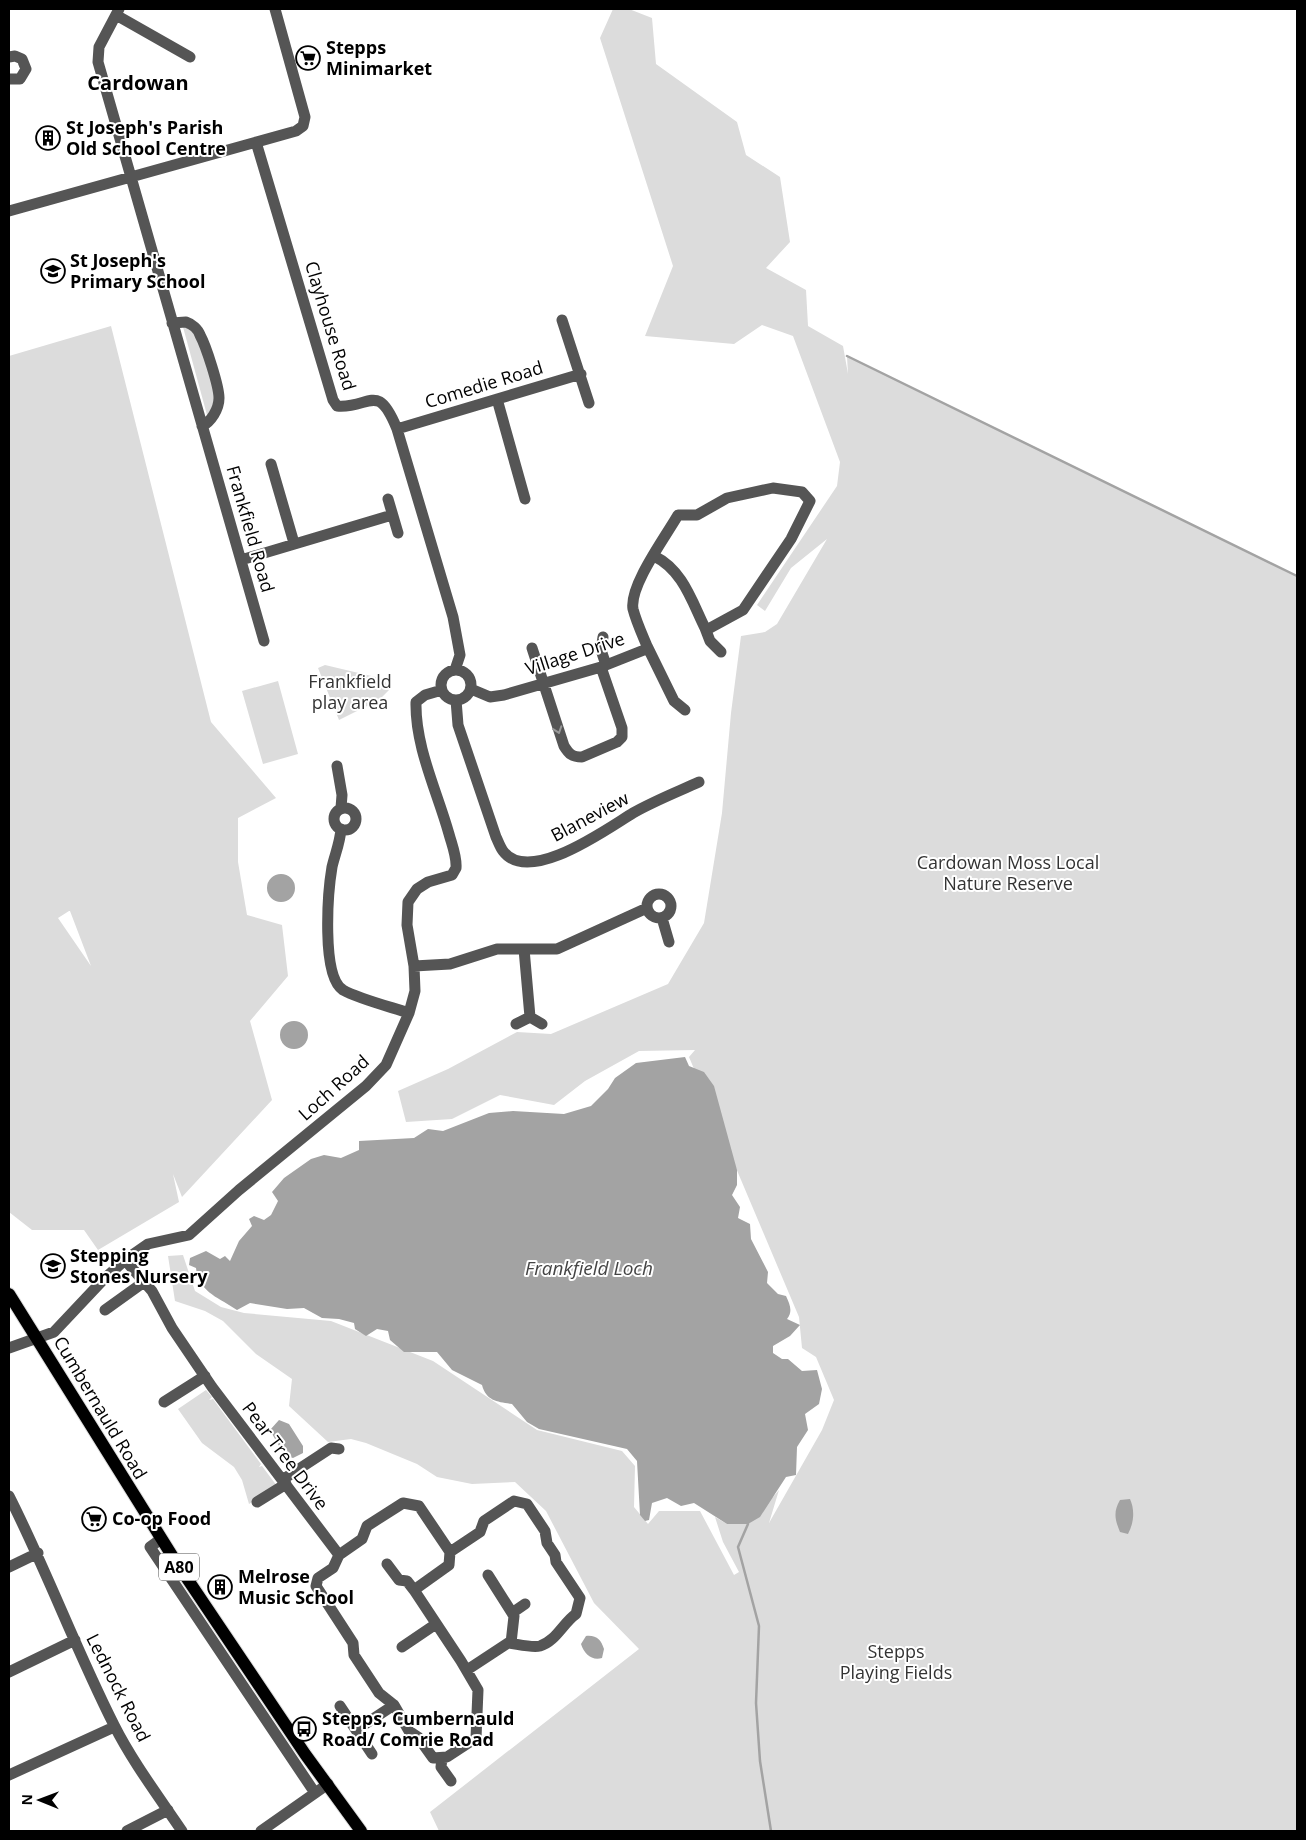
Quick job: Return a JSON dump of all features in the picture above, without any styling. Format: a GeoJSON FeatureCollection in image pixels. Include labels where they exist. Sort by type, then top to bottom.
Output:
{"type":"FeatureCollection","features":[{"type":"Feature","properties":{"kind":"main road","name":"Cumbernauld Road"},"geometry":{"type":"LineString","coordinates":[[9,1294],[161,1539],[361,1831]]}},
{"type":"Feature","properties":{"kind":"street"},"geometry":{"type":"LineString","coordinates":[[9,211],[296,131],[303,126],[305,122],[298,86],[275,9]]}},
{"type":"Feature","properties":{"kind":"street"},"geometry":{"type":"LineString","coordinates":[[118,12],[190,57]]}},
{"type":"Feature","properties":{"kind":"street","name":"Frankfield Road"},"geometry":{"type":"LineString","coordinates":[[118,12],[99,47],[97,56],[264,641]]}},
{"type":"Feature","properties":{"kind":"street"},"geometry":{"type":"LineString","coordinates":[[9,57],[15,56],[22,59],[26,69],[20,79],[9,79]]}},
{"type":"Feature","properties":{"kind":"street","name":"Clayhouse Road"},"geometry":{"type":"LineString","coordinates":[[256,142],[333,400],[337,406],[367,400],[378,401],[389,409],[397,429],[452,617],[460,655],[456,670]]}},
{"type":"Feature","properties":{"kind":"street"},"geometry":{"type":"LineString","coordinates":[[562,320],[589,403]]}},
{"type":"Feature","properties":{"kind":"street"},"geometry":{"type":"LineString","coordinates":[[172,323],[186,322],[200,333],[214,378],[219,398],[218,408],[208,423],[202,426]]}},
{"type":"Feature","properties":{"kind":"street","name":"Comedie Road"},"geometry":{"type":"LineString","coordinates":[[397,429],[581,374]]}},
{"type":"Feature","properties":{"kind":"street"},"geometry":{"type":"LineString","coordinates":[[497,399],[525,499]]}},
{"type":"Feature","properties":{"kind":"street"},"geometry":{"type":"LineString","coordinates":[[271,464],[294,543]]}},
{"type":"Feature","properties":{"kind":"street","name":"Village Drive"},"geometry":{"type":"LineString","coordinates":[[471,689],[490,697],[496,697],[604,666],[644,650],[647,646],[633,608],[634,596],[654,556],[678,515],[697,515],[727,498],[773,488],[802,492],[808,497],[809,507],[791,539],[743,610],[714,627],[705,628]]}},
{"type":"Feature","properties":{"kind":"street"},"geometry":{"type":"LineString","coordinates":[[388,499],[398,533]]}},
{"type":"Feature","properties":{"kind":"street"},"geometry":{"type":"LineString","coordinates":[[241,560],[392,515]]}},
{"type":"Feature","properties":{"kind":"street"},"geometry":{"type":"LineString","coordinates":[[654,556],[664,561],[681,579],[710,641],[721,652]]}},
{"type":"Feature","properties":{"kind":"street"},"geometry":{"type":"LineString","coordinates":[[532,648],[564,746],[570,755],[582,757],[618,742],[622,737],[622,728],[604,666],[601,650],[602,637]]}},
{"type":"Feature","properties":{"kind":"street"},"geometry":{"type":"LineString","coordinates":[[647,646],[674,701],[685,710]]}},
{"type":"Feature","properties":{"kind":"street"},"geometry":{"type":"LineString","coordinates":[[456,670],[463,672],[469,677],[471,689],[466,698],[456,700],[444,695],[442,690],[444,677],[456,670]]}},
{"type":"Feature","properties":{"kind":"street","name":"Loch Road"},"geometry":{"type":"LineString","coordinates":[[9,1348],[54,1332],[125,1260],[148,1244],[189,1235],[239,1190],[366,1086],[386,1065],[409,1013],[415,991],[414,966],[406,925],[408,902],[417,889],[428,882],[452,875],[456,868],[443,813],[424,755],[416,714],[416,702],[425,695],[442,690]]}},
{"type":"Feature","properties":{"kind":"street","name":"Blaneview"},"geometry":{"type":"LineString","coordinates":[[456,700],[458,725],[496,837],[503,852],[516,860],[538,862],[556,856],[587,842],[634,813],[699,782]]}},
{"type":"Feature","properties":{"kind":"street"},"geometry":{"type":"LineString","coordinates":[[337,766],[341,808]]}},
{"type":"Feature","properties":{"kind":"street"},"geometry":{"type":"LineString","coordinates":[[341,829],[352,828],[357,819],[352,809],[341,808],[335,813],[334,820],[341,829],[340,840],[332,865],[328,912],[330,964],[333,979],[343,990],[409,1013]]}},
{"type":"Feature","properties":{"kind":"street"},"geometry":{"type":"LineString","coordinates":[[654,895],[666,896],[671,906],[669,914],[662,918],[654,917],[647,908],[648,900],[654,895]]}},
{"type":"Feature","properties":{"kind":"street"},"geometry":{"type":"LineString","coordinates":[[414,966],[450,964],[497,949],[557,949],[647,908]]}},
{"type":"Feature","properties":{"kind":"street"},"geometry":{"type":"LineString","coordinates":[[662,918],[669,942]]}},
{"type":"Feature","properties":{"kind":"street"},"geometry":{"type":"LineString","coordinates":[[524,949],[530,1017]]}},
{"type":"Feature","properties":{"kind":"street"},"geometry":{"type":"LineString","coordinates":[[530,1017],[542,1024]]}},
{"type":"Feature","properties":{"kind":"street"},"geometry":{"type":"LineString","coordinates":[[516,1024],[530,1017]]}},
{"type":"Feature","properties":{"kind":"street","name":"Pear Tree Drive"},"geometry":{"type":"LineString","coordinates":[[125,1260],[144,1282],[206,1376],[339,1555]]}},
{"type":"Feature","properties":{"kind":"street"},"geometry":{"type":"LineString","coordinates":[[105,1310],[144,1282]]}},
{"type":"Feature","properties":{"kind":"street"},"geometry":{"type":"LineString","coordinates":[[164,1402],[206,1376]]}},
{"type":"Feature","properties":{"kind":"street"},"geometry":{"type":"LineString","coordinates":[[257,1502],[331,1448],[339,1449]]}},
{"type":"Feature","properties":{"kind":"street","name":"Lednock Road"},"geometry":{"type":"LineString","coordinates":[[9,1496],[38,1553],[74,1640],[114,1727],[182,1831]]}},
{"type":"Feature","properties":{"kind":"street"},"geometry":{"type":"LineString","coordinates":[[450,1552],[480,1532],[484,1522],[514,1501],[527,1504],[545,1531],[547,1543],[555,1555],[556,1562],[580,1598],[576,1614],[567,1620],[552,1639],[539,1646],[508,1643],[468,1670]]}},
{"type":"Feature","properties":{"kind":"street"},"geometry":{"type":"LineString","coordinates":[[387,1564],[399,1580],[407,1581],[414,1590],[468,1670],[478,1690],[476,1738],[447,1757],[442,1758],[433,1758],[418,1737],[409,1731],[394,1705],[379,1692],[354,1655],[353,1643],[316,1586],[318,1578],[333,1568],[339,1555],[362,1539],[367,1526],[403,1503],[419,1506],[450,1552],[449,1565],[414,1590]]}},
{"type":"Feature","properties":{"kind":"street"},"geometry":{"type":"LineString","coordinates":[[161,1539],[150,1547],[316,1793]]}},
{"type":"Feature","properties":{"kind":"street"},"geometry":{"type":"LineString","coordinates":[[9,1567],[38,1553]]}},
{"type":"Feature","properties":{"kind":"street"},"geometry":{"type":"LineString","coordinates":[[488,1575],[512,1613],[511,1643]]}},
{"type":"Feature","properties":{"kind":"street"},"geometry":{"type":"LineString","coordinates":[[512,1613],[526,1604]]}},
{"type":"Feature","properties":{"kind":"street"},"geometry":{"type":"LineString","coordinates":[[402,1647],[436,1624]]}},
{"type":"Feature","properties":{"kind":"street"},"geometry":{"type":"LineString","coordinates":[[9,1672],[74,1640]]}},
{"type":"Feature","properties":{"kind":"street"},"geometry":{"type":"LineString","coordinates":[[356,1730],[394,1705]]}},
{"type":"Feature","properties":{"kind":"street"},"geometry":{"type":"LineString","coordinates":[[340,1706],[372,1754]]}},
{"type":"Feature","properties":{"kind":"street"},"geometry":{"type":"LineString","coordinates":[[9,1775],[114,1727]]}},
{"type":"Feature","properties":{"kind":"street"},"geometry":{"type":"LineString","coordinates":[[442,1758],[442,1767],[451,1781]]}},
{"type":"Feature","properties":{"kind":"street"},"geometry":{"type":"LineString","coordinates":[[260,1831],[328,1784]]}},
{"type":"Feature","properties":{"kind":"street"},"geometry":{"type":"LineString","coordinates":[[127,1831],[168,1810]]}},
{"type":"Feature","properties":{"kind":"green space","name":"Cardowan Moss Local Nature Reserve"},"geometry":{"type":"Polygon","coordinates":[[[613,9],[629,9],[652,18],[656,64],[737,122],[746,155],[780,177],[790,242],[766,268],[806,290],[808,326],[843,346],[848,374],[847,356],[1297,576],[1297,1831],[439,1831],[430,1812],[639,1649],[594,1603],[546,1511],[515,1482],[472,1484],[437,1477],[417,1464],[366,1443],[351,1439],[328,1442],[289,1406],[292,1379],[256,1354],[223,1321],[205,1311],[175,1301],[168,1256],[183,1255],[195,1291],[221,1307],[244,1313],[331,1321],[433,1361],[537,1430],[622,1451],[635,1466],[634,1507],[648,1524],[659,1511],[700,1511],[734,1575],[739,1572],[723,1542],[715,1517],[727,1524],[773,1497],[779,1490],[769,1523],[822,1430],[834,1400],[816,1357],[802,1348],[799,1317],[689,1057],[695,1050],[639,1051],[585,1081],[554,1105],[500,1095],[452,1119],[406,1122],[398,1091],[448,1069],[517,1032],[551,1034],[668,984],[704,923],[722,813],[731,713],[741,636],[765,632],[777,624],[827,539],[791,568],[765,611],[757,605],[837,486],[840,462],[793,336],[762,325],[734,344],[645,336],[673,266],[600,38],[613,9]]]}},
{"type":"Feature","properties":{"kind":"green space"},"geometry":{"type":"Polygon","coordinates":[[[111,326],[211,722],[276,798],[238,818],[238,862],[247,915],[282,925],[288,976],[250,1021],[272,1100],[182,1197],[173,1174],[179,1202],[98,1250],[84,1230],[32,1230],[9,1212],[9,356],[111,326]],[[70,911],[58,918],[91,966],[70,911]]]}},
{"type":"Feature","properties":{"kind":"green space"},"geometry":{"type":"Polygon","coordinates":[[[185,326],[196,332],[217,399],[211,414],[207,415],[183,327],[185,326]]]}},
{"type":"Feature","properties":{"kind":"green space","name":"Frankfield play area"},"geometry":{"type":"Polygon","coordinates":[[[325,665],[384,679],[389,690],[379,700],[339,720],[318,668],[325,665]]]}},
{"type":"Feature","properties":{"kind":"green space"},"geometry":{"type":"Polygon","coordinates":[[[278,681],[298,754],[263,764],[242,691],[278,681]]]}},
{"type":"Feature","properties":{"kind":"green space"},"geometry":{"type":"Polygon","coordinates":[[[206,1390],[212,1397],[209,1400],[213,1399],[261,1464],[259,1467],[262,1466],[277,1486],[249,1504],[242,1480],[234,1467],[202,1443],[178,1409],[206,1390]]]}},
{"type":"Feature","properties":{"kind":"water"},"geometry":{"type":"Polygon","coordinates":[[[281,874],[291,878],[295,888],[291,898],[281,902],[271,898],[267,888],[271,878],[281,874]]]}},
{"type":"Feature","properties":{"kind":"water"},"geometry":{"type":"Polygon","coordinates":[[[294,1021],[304,1025],[308,1035],[304,1045],[294,1049],[284,1045],[280,1035],[284,1025],[294,1021]]]}},
{"type":"Feature","properties":{"kind":"water","name":"Frankfield Loch"},"geometry":{"type":"Polygon","coordinates":[[[685,1057],[689,1066],[704,1072],[714,1086],[737,1170],[737,1185],[732,1195],[740,1207],[738,1218],[750,1224],[751,1239],[768,1272],[767,1283],[778,1294],[786,1296],[790,1305],[787,1319],[800,1325],[790,1336],[773,1346],[773,1353],[782,1359],[788,1359],[802,1371],[817,1370],[822,1389],[819,1404],[805,1414],[808,1430],[797,1447],[796,1475],[786,1477],[760,1517],[748,1524],[727,1524],[694,1503],[681,1506],[667,1498],[652,1503],[649,1520],[645,1521],[640,1515],[637,1461],[627,1449],[539,1429],[527,1422],[512,1404],[493,1400],[486,1394],[482,1385],[452,1370],[437,1352],[404,1352],[390,1340],[388,1331],[377,1329],[366,1336],[355,1329],[354,1323],[339,1319],[322,1318],[304,1308],[287,1309],[250,1303],[237,1310],[211,1294],[201,1283],[196,1268],[189,1265],[190,1258],[206,1251],[220,1259],[225,1256],[230,1261],[239,1241],[252,1226],[249,1219],[254,1216],[264,1220],[271,1215],[278,1201],[272,1192],[284,1178],[311,1159],[324,1155],[341,1158],[359,1150],[359,1141],[414,1138],[428,1129],[443,1131],[489,1113],[513,1111],[564,1114],[591,1106],[608,1089],[615,1078],[636,1063],[685,1057]]]}},
{"type":"Feature","properties":{"kind":"water"},"geometry":{"type":"Polygon","coordinates":[[[279,1420],[289,1424],[303,1446],[303,1453],[293,1458],[284,1455],[270,1430],[279,1420]]]}},
{"type":"Feature","properties":{"kind":"water"},"geometry":{"type":"Polygon","coordinates":[[[1130,1499],[1133,1516],[1128,1534],[1120,1532],[1116,1520],[1116,1512],[1120,1500],[1130,1499]]]}},
{"type":"Feature","properties":{"kind":"water"},"geometry":{"type":"Polygon","coordinates":[[[586,1636],[596,1637],[600,1641],[604,1649],[602,1658],[592,1658],[584,1651],[581,1644],[586,1636]]]}},
{"type":"Feature","properties":{"kind":"waterway"},"geometry":{"type":"LineString","coordinates":[[847,356],[1297,576]]}},
{"type":"Feature","properties":{"kind":"waterway"},"geometry":{"type":"LineString","coordinates":[[748,1524],[738,1547],[759,1626],[756,1703],[760,1761],[771,1831]]}},
{"type":"Feature","properties":{"kind":"place","name":"Stepps Minimarket"},"geometry":{"type":"Point","coordinates":[308,58]}},
{"type":"Feature","properties":{"kind":"place","name":"St Joseph's Parish Old School Centre"},"geometry":{"type":"Point","coordinates":[48,138]}},
{"type":"Feature","properties":{"kind":"place","name":"St Joseph's Primary School"},"geometry":{"type":"Point","coordinates":[53,271]}},
{"type":"Feature","properties":{"kind":"place","name":"Stepping Stones Nursery"},"geometry":{"type":"Point","coordinates":[53,1266]}},
{"type":"Feature","properties":{"kind":"place","name":"Co-op Food"},"geometry":{"type":"Point","coordinates":[94,1519]}},
{"type":"Feature","properties":{"kind":"place","name":"Melrose Music School"},"geometry":{"type":"Point","coordinates":[220,1587]}},
{"type":"Feature","properties":{"kind":"place","name":"Stepps, Cumbernauld Road/ Comrie Road"},"geometry":{"type":"Point","coordinates":[304,1729]}},
{"type":"Feature","properties":{"kind":"district","name":"Cardowan"},"geometry":{"type":"Point","coordinates":[138,83]}},
{"type":"Feature","properties":{"kind":"park label","name":"Stepps Playing Fields"},"geometry":{"type":"Point","coordinates":[896,1662]}}]}
